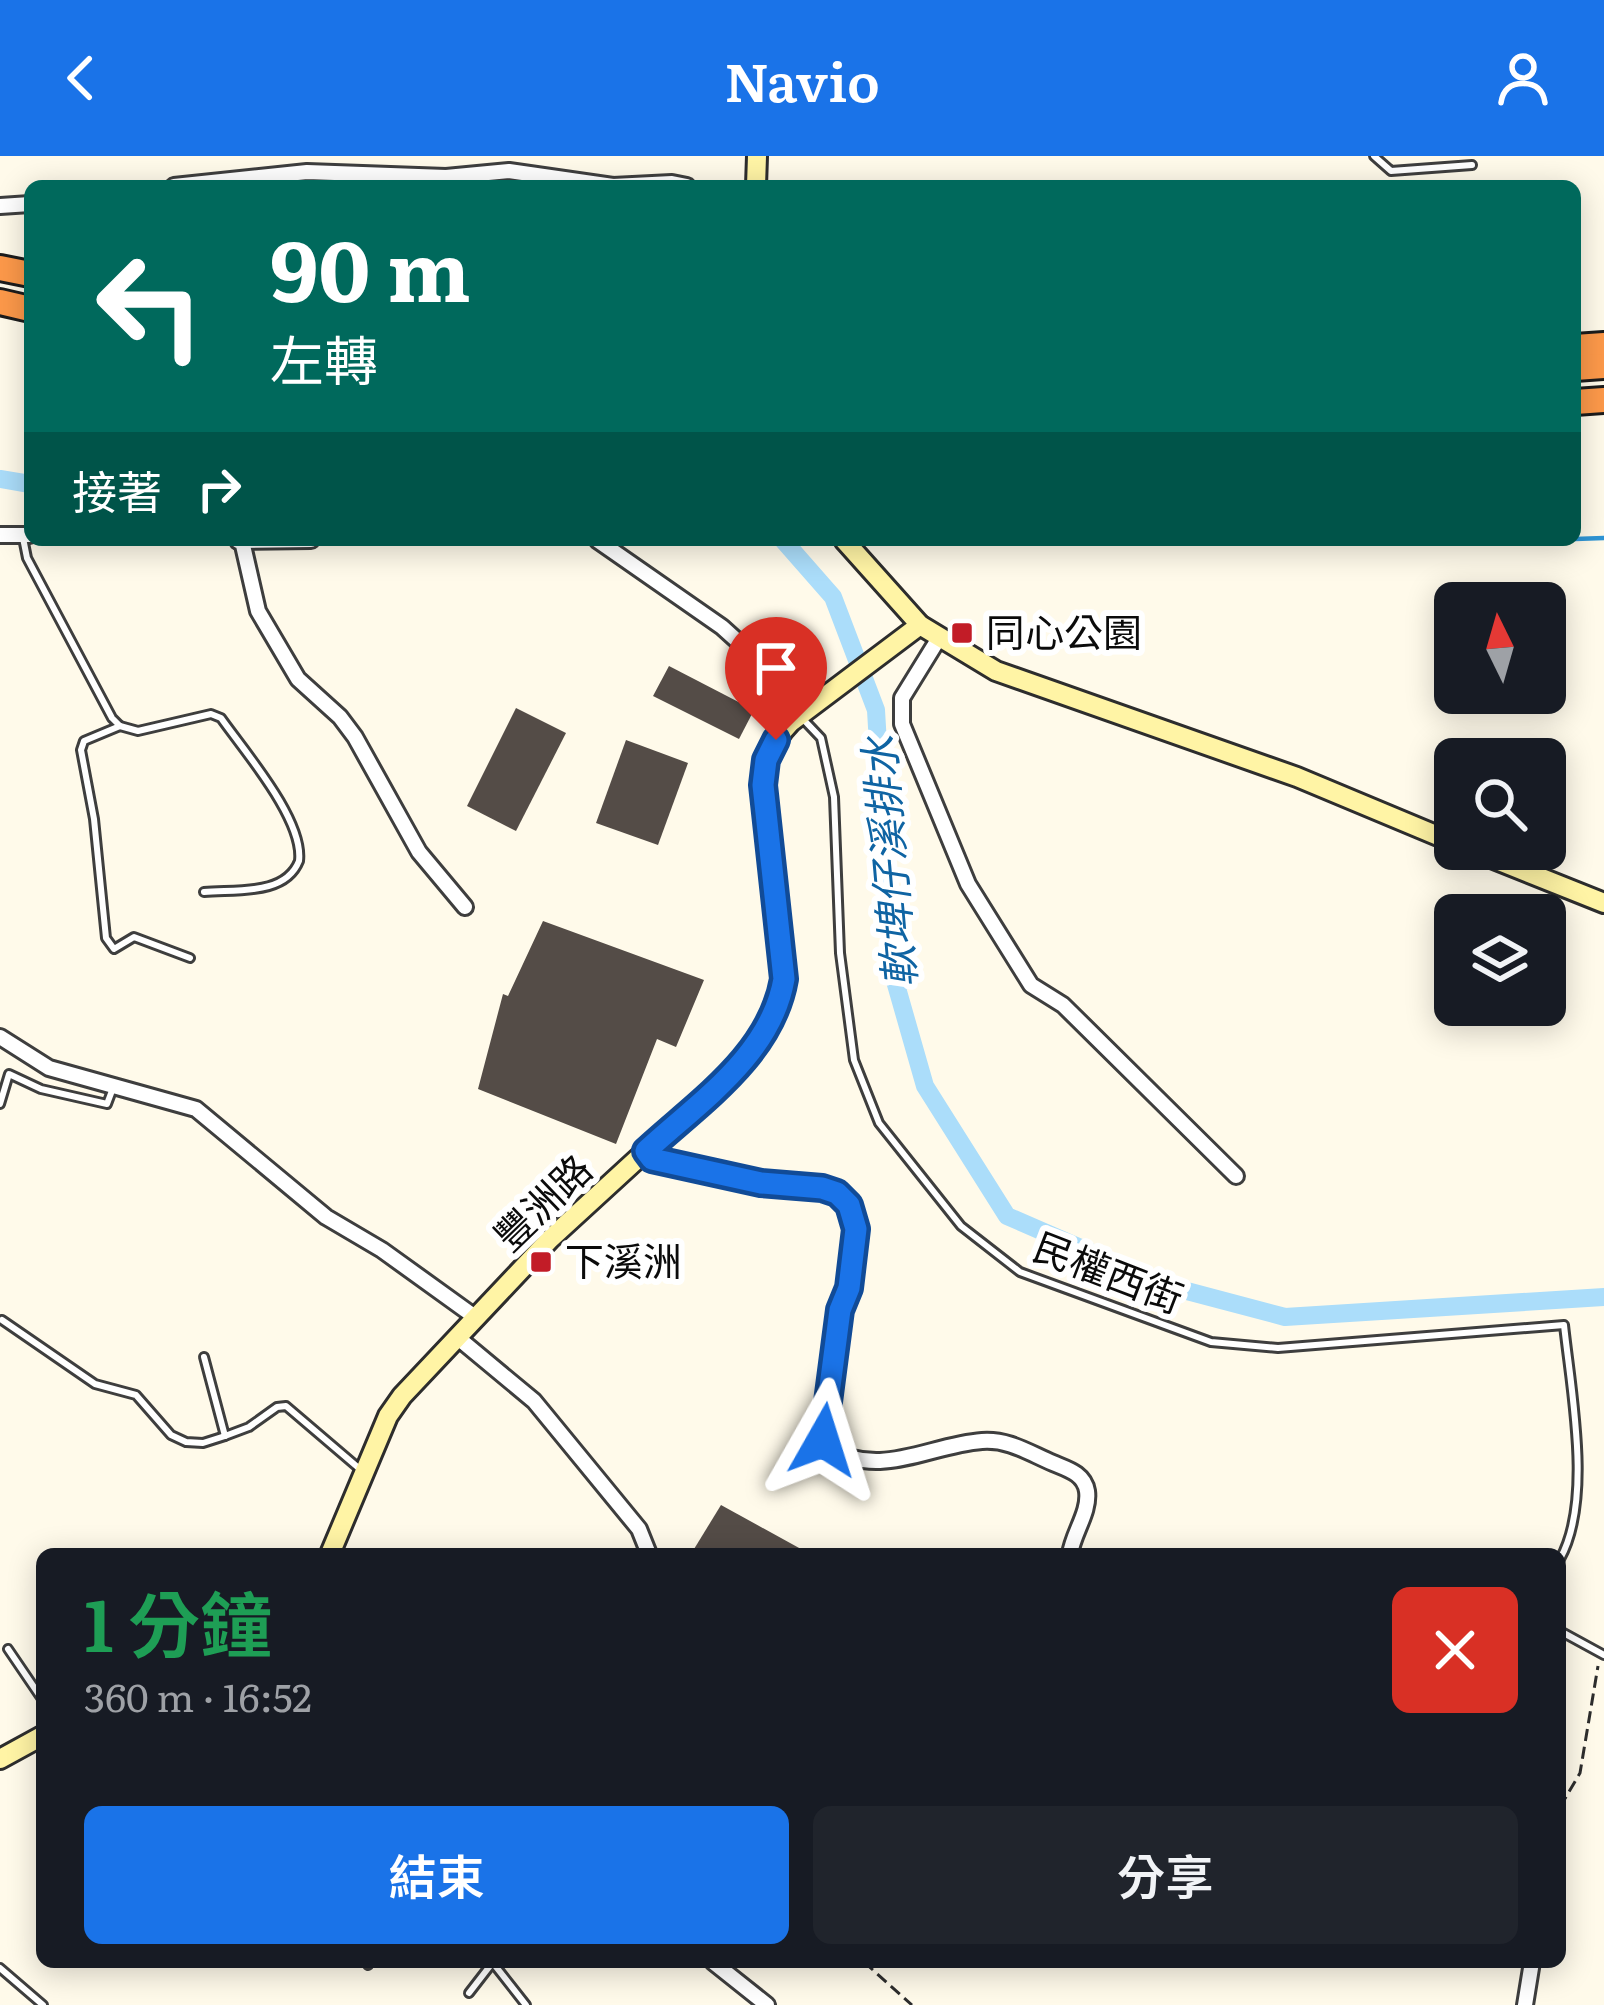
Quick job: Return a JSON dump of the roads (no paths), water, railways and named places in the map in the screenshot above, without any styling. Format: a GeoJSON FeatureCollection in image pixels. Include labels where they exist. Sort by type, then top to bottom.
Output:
{"type":"FeatureCollection","features":[{"type":"Feature","properties":{"kind":"street"},"geometry":{"type":"LineString","coordinates":[[231,180],[307,172],[446,177],[509,171],[571,180]]}},
{"type":"Feature","properties":{"kind":"street"},"geometry":{"type":"LineString","coordinates":[[239,546],[258,611],[298,679],[355,737],[419,852],[465,907]]}},
{"type":"Feature","properties":{"kind":"street"},"geometry":{"type":"LineString","coordinates":[[606,546],[722,627],[805,711],[920,625]]}},
{"type":"Feature","properties":{"kind":"street"},"geometry":{"type":"LineString","coordinates":[[849,546],[920,625],[996,671],[1297,778],[1434,834]]}},
{"type":"Feature","properties":{"kind":"street"},"geometry":{"type":"LineString","coordinates":[[939,638],[902,698],[902,724],[968,884],[1031,985],[1063,1005],[1236,1176]]}},
{"type":"Feature","properties":{"kind":"street","name":"豐洲路"},"geometry":{"type":"LineString","coordinates":[[332,1548],[394,1405],[550,1240],[754,1049],[778,1006],[784,979],[763,785],[771,749],[783,730],[805,711]]}},
{"type":"Feature","properties":{"kind":"street"},"geometry":{"type":"LineString","coordinates":[[1522,870],[1604,903]]}},
{"type":"Feature","properties":{"kind":"street"},"geometry":{"type":"LineString","coordinates":[[0,1036],[49,1068],[205,1114],[252,1159],[326,1217],[382,1250],[475,1317]]}},
{"type":"Feature","properties":{"kind":"street"},"geometry":{"type":"LineString","coordinates":[[646,1151],[652,1159],[761,1183],[822,1188],[844,1199],[856,1229],[827,1397],[826,1448],[876,1461],[919,1457],[980,1441],[1023,1447],[1084,1480],[1087,1504],[1072,1548]]}},
{"type":"Feature","properties":{"kind":"street"},"geometry":{"type":"LineString","coordinates":[[457,1337],[534,1401],[639,1529],[647,1548]]}},
{"type":"Feature","properties":{"kind":"street"},"geometry":{"type":"LineString","coordinates":[[0,1759],[36,1739]]}},
{"type":"Feature","properties":{"kind":"street"},"geometry":{"type":"LineString","coordinates":[[720,1968],[766,2005]]}},
{"type":"Feature","properties":{"kind":"street"},"geometry":{"type":"LineString","coordinates":[[1525,2005],[1531,1968]]}},
{"type":"Feature","properties":{"kind":"lane"},"geometry":{"type":"LineString","coordinates":[[1374,156],[1390,171],[1472,165]]}},
{"type":"Feature","properties":{"kind":"lane"},"geometry":{"type":"LineString","coordinates":[[26,546],[27,558],[112,718],[120,726],[138,730],[211,713],[221,718],[296,833],[299,861],[286,880],[270,886],[203,892]]}},
{"type":"Feature","properties":{"kind":"lane","name":"民權西街"},"geometry":{"type":"LineString","coordinates":[[805,711],[821,738],[834,797],[840,953],[854,1060],[878,1123],[961,1226],[1020,1272],[1211,1342],[1278,1348],[1564,1325],[1579,1465],[1566,1549]]}},
{"type":"Feature","properties":{"kind":"lane"},"geometry":{"type":"LineString","coordinates":[[120,726],[84,741],[81,750],[94,819],[106,938],[114,949],[134,937],[190,958]]}},
{"type":"Feature","properties":{"kind":"lane"},"geometry":{"type":"LineString","coordinates":[[0,1104],[9,1074],[41,1089],[106,1104],[114,1084]]}},
{"type":"Feature","properties":{"kind":"lane"},"geometry":{"type":"LineString","coordinates":[[2,1320],[95,1384],[136,1395],[178,1439],[203,1443],[249,1427],[286,1406],[364,1472]]}},
{"type":"Feature","properties":{"kind":"lane"},"geometry":{"type":"LineString","coordinates":[[204,1357],[225,1436]]}},
{"type":"Feature","properties":{"kind":"lane"},"geometry":{"type":"LineString","coordinates":[[1566,1634],[1602,1655]]}},
{"type":"Feature","properties":{"kind":"lane"},"geometry":{"type":"LineString","coordinates":[[8,1649],[36,1690]]}},
{"type":"Feature","properties":{"kind":"lane"},"geometry":{"type":"LineString","coordinates":[[0,1967],[43,2005]]}},
{"type":"Feature","properties":{"kind":"lane"},"geometry":{"type":"LineString","coordinates":[[469,1993],[488,1968]]}},
{"type":"Feature","properties":{"kind":"lane"},"geometry":{"type":"LineString","coordinates":[[498,1968],[526,2005]]}},
{"type":"Feature","properties":{"kind":"waterway","name":"軟埤仔溪排水"},"geometry":{"type":"LineString","coordinates":[[0,479],[24,483]]}},
{"type":"Feature","properties":{"kind":"waterway"},"geometry":{"type":"LineString","coordinates":[[1581,539],[1604,538]]}},
{"type":"Feature","properties":{"kind":"waterway","name":"軟埤仔溪排水"},"geometry":{"type":"LineString","coordinates":[[788,546],[833,597],[876,710],[891,967],[925,1086],[1007,1216],[1168,1286],[1285,1317],[1604,1297]]}},
{"type":"Feature","properties":{"kind":"place","name":"同心公園"},"geometry":{"type":"Point","coordinates":[962,633]}},
{"type":"Feature","properties":{"kind":"place","name":"下溪洲"},"geometry":{"type":"Point","coordinates":[541,1262]}}]}
